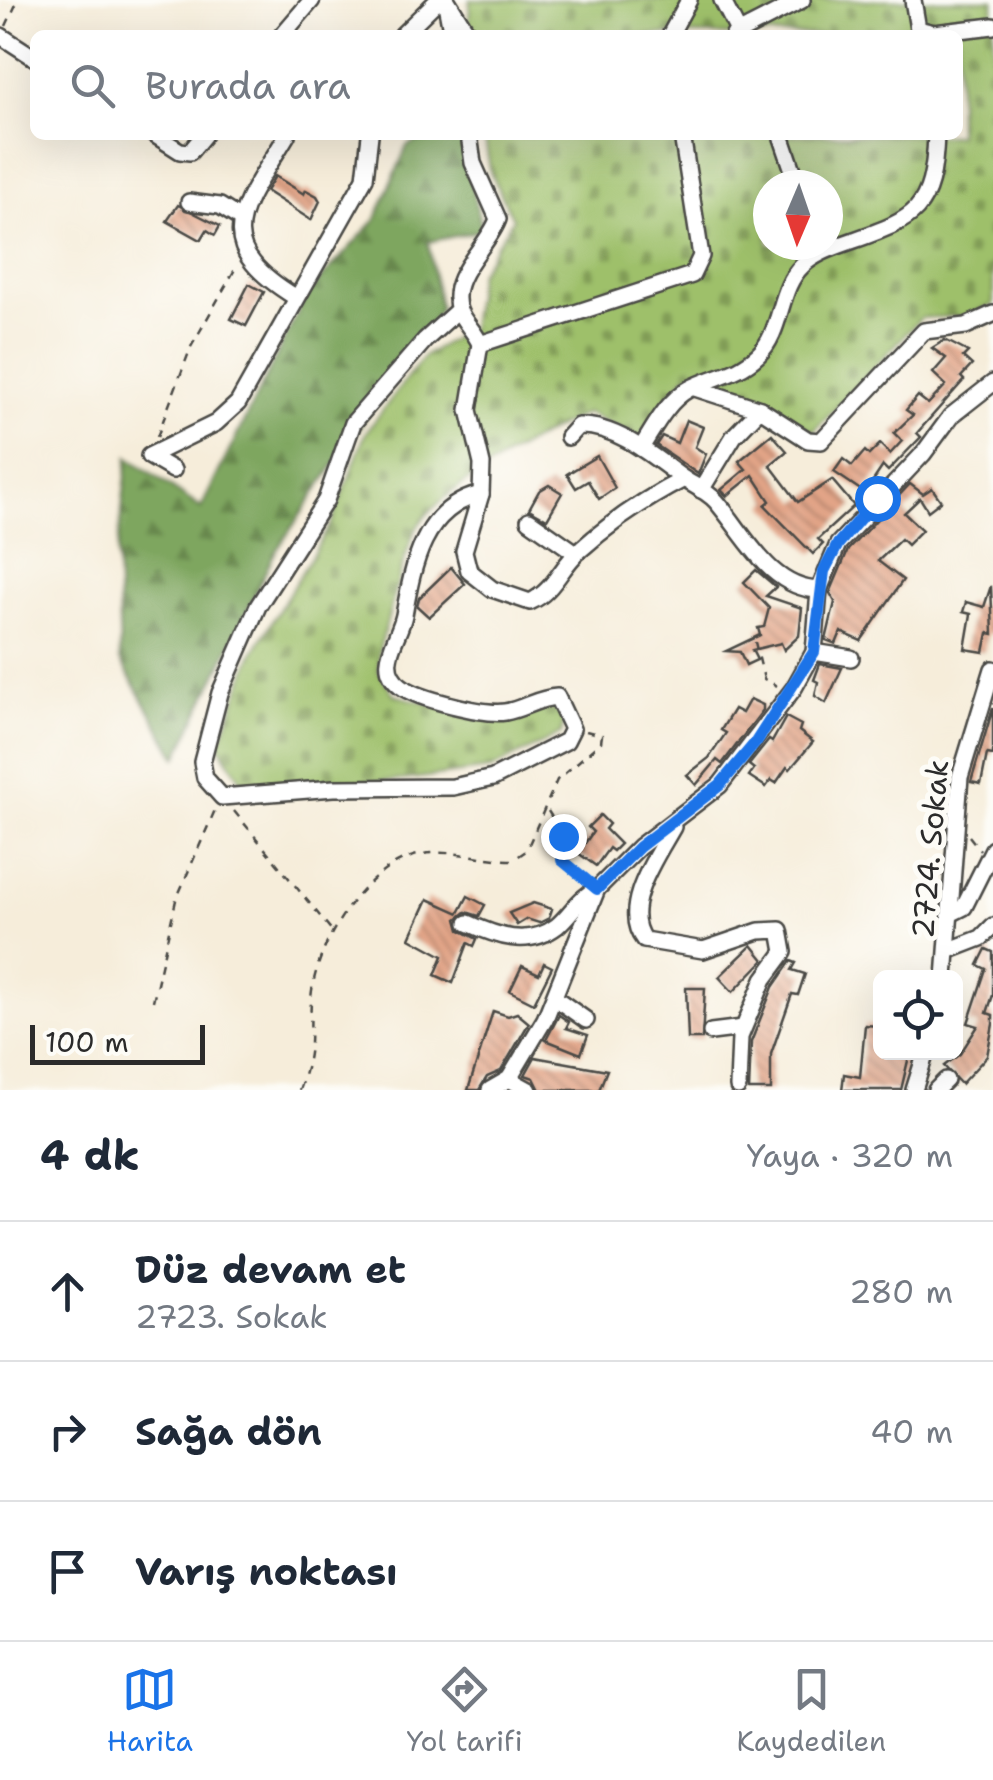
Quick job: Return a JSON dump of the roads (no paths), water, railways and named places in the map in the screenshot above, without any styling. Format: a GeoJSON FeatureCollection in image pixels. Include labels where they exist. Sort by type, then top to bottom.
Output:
{"type":"FeatureCollection","features":[{"type":"Feature","properties":{"kind":"street"},"geometry":{"type":"LineString","coordinates":[[286,30],[312,0]]}},
{"type":"Feature","properties":{"kind":"street"},"geometry":{"type":"LineString","coordinates":[[405,30],[443,0]]}},
{"type":"Feature","properties":{"kind":"street"},"geometry":{"type":"LineString","coordinates":[[443,0],[451,30]]}},
{"type":"Feature","properties":{"kind":"street"},"geometry":{"type":"LineString","coordinates":[[443,0],[465,30]]}},
{"type":"Feature","properties":{"kind":"street"},"geometry":{"type":"LineString","coordinates":[[673,30],[689,0]]}},
{"type":"Feature","properties":{"kind":"street"},"geometry":{"type":"LineString","coordinates":[[722,0],[735,30]]}},
{"type":"Feature","properties":{"kind":"street"},"geometry":{"type":"LineString","coordinates":[[745,30],[802,0]]}},
{"type":"Feature","properties":{"kind":"street"},"geometry":{"type":"LineString","coordinates":[[912,6],[918,29],[922,30]]}},
{"type":"Feature","properties":{"kind":"street"},"geometry":{"type":"LineString","coordinates":[[959,30],[993,26]]}},
{"type":"Feature","properties":{"kind":"street"},"geometry":{"type":"LineString","coordinates":[[1,36],[30,55]]}},
{"type":"Feature","properties":{"kind":"street"},"geometry":{"type":"LineString","coordinates":[[163,140],[190,152],[200,140]]}},
{"type":"Feature","properties":{"kind":"street"},"geometry":{"type":"LineString","coordinates":[[284,140],[239,218],[244,254],[260,276],[295,297]]}},
{"type":"Feature","properties":{"kind":"street"},"geometry":{"type":"LineString","coordinates":[[173,470],[149,456],[216,422],[238,403],[295,297],[334,240],[365,178],[369,140]]}},
{"type":"Feature","properties":{"kind":"street"},"geometry":{"type":"LineString","coordinates":[[470,140],[473,163],[498,219],[491,240],[471,261],[461,283],[458,310],[480,344],[469,410],[482,464],[481,494],[464,551],[469,571],[492,589],[530,602],[545,595],[576,553],[656,493],[684,479]]}},
{"type":"Feature","properties":{"kind":"street"},"geometry":{"type":"LineString","coordinates":[[480,344],[692,275],[700,256],[683,140]]}},
{"type":"Feature","properties":{"kind":"street"},"geometry":{"type":"LineString","coordinates":[[783,140],[793,170]]}},
{"type":"Feature","properties":{"kind":"street"},"geometry":{"type":"LineString","coordinates":[[843,242],[885,230],[920,210],[935,170],[936,140]]}},
{"type":"Feature","properties":{"kind":"street"},"geometry":{"type":"LineString","coordinates":[[189,202],[220,206],[239,218]]}},
{"type":"Feature","properties":{"kind":"street"},"geometry":{"type":"LineString","coordinates":[[640,448],[664,412],[693,387],[724,378],[758,355],[774,335],[801,266],[807,260]]}},
{"type":"Feature","properties":{"kind":"street"},"geometry":{"type":"LineString","coordinates":[[458,310],[425,340],[354,424],[326,500],[258,606],[220,693],[202,762],[206,778],[222,797],[334,788],[453,788],[493,778],[566,741],[572,729],[566,708],[557,697],[538,698],[504,712],[416,696],[396,683],[389,671],[388,657],[404,619],[412,566],[424,536],[459,499],[481,494]]}},
{"type":"Feature","properties":{"kind":"street"},"geometry":{"type":"LineString","coordinates":[[693,387],[760,409],[808,440],[821,440],[924,331],[966,326],[993,314]]}},
{"type":"Feature","properties":{"kind":"street"},"geometry":{"type":"LineString","coordinates":[[468,922],[498,937],[526,938],[559,924],[582,896],[597,889],[639,847],[674,824],[740,764],[814,652],[819,590],[838,544],[863,513],[923,454],[951,416],[993,383]]}},
{"type":"Feature","properties":{"kind":"street"},"geometry":{"type":"LineString","coordinates":[[701,490],[734,436],[760,409]]}},
{"type":"Feature","properties":{"kind":"street"},"geometry":{"type":"LineString","coordinates":[[568,437],[578,426],[592,426],[640,448],[714,498],[774,572],[800,590],[819,590]]}},
{"type":"Feature","properties":{"kind":"street"},"geometry":{"type":"LineString","coordinates":[[528,520],[576,553]]}},
{"type":"Feature","properties":{"kind":"street"},"geometry":{"type":"LineString","coordinates":[[814,652],[852,658]]}},
{"type":"Feature","properties":{"kind":"street","name":"2724. Sokak"},"geometry":{"type":"LineString","coordinates":[[946,970],[958,813],[970,733],[993,669]]}},
{"type":"Feature","properties":{"kind":"street"},"geometry":{"type":"LineString","coordinates":[[674,824],[639,896],[636,928],[652,944],[703,950],[759,931],[780,930],[784,952],[764,980],[743,1028],[738,1086]]}},
{"type":"Feature","properties":{"kind":"street"},"geometry":{"type":"LineString","coordinates":[[952,914],[964,908],[992,850]]}},
{"type":"Feature","properties":{"kind":"street"},"geometry":{"type":"LineString","coordinates":[[490,1090],[509,1079],[555,998],[597,889]]}},
{"type":"Feature","properties":{"kind":"street"},"geometry":{"type":"LineString","coordinates":[[950,950],[981,938],[993,926]]}},
{"type":"Feature","properties":{"kind":"street"},"geometry":{"type":"LineString","coordinates":[[555,998],[586,1020]]}},
{"type":"Feature","properties":{"kind":"street"},"geometry":{"type":"LineString","coordinates":[[712,1032],[743,1028]]}},
{"type":"Feature","properties":{"kind":"street"},"geometry":{"type":"LineString","coordinates":[[914,1090],[923,1060]]}},
{"type":"Feature","properties":{"kind":"street"},"geometry":{"type":"LineString","coordinates":[[509,1079],[529,1090]]}}]}
